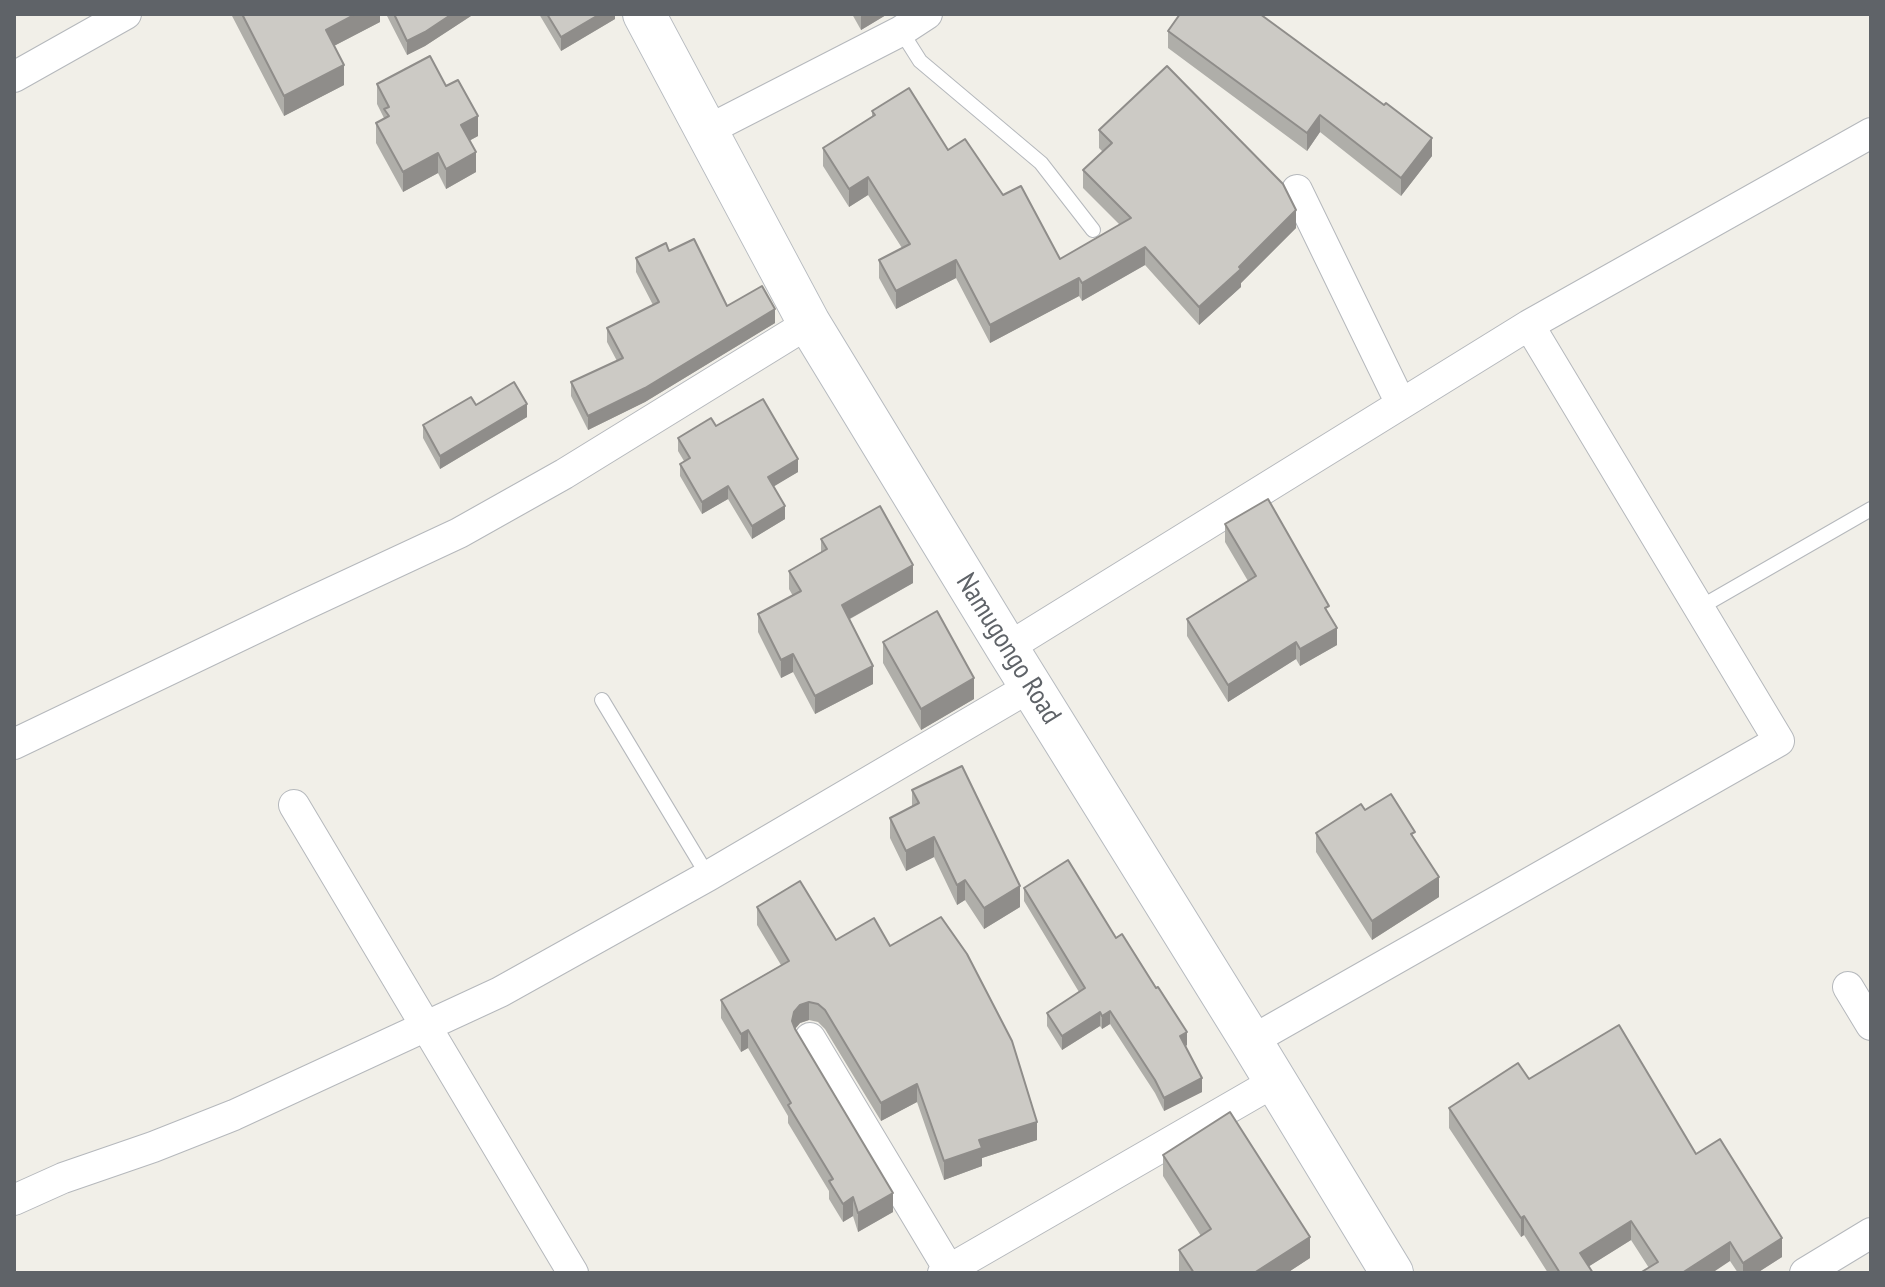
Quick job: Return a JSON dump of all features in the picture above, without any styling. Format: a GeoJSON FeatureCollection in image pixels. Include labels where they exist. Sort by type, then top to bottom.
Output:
{"type":"FeatureCollection","features":[{"type":"Feature","properties":{"kind":"main road","name":"Namugongo Road"},"geometry":{"type":"LineString","coordinates":[[644,14],[809,323],[1392,1273]]}},
{"type":"Feature","properties":{"kind":"street"},"geometry":{"type":"LineString","coordinates":[[14,77],[126,14]]}},
{"type":"Feature","properties":{"kind":"street"},"geometry":{"type":"LineString","coordinates":[[706,131],[901,31],[927,14]]}},
{"type":"Feature","properties":{"kind":"street"},"geometry":{"type":"LineString","coordinates":[[1007,648],[1529,325],[1871,133]]}},
{"type":"Feature","properties":{"kind":"street"},"geometry":{"type":"LineString","coordinates":[[1297,190],[1401,404]]}},
{"type":"Feature","properties":{"kind":"street"},"geometry":{"type":"LineString","coordinates":[[14,744],[459,533],[564,474],[809,323]]}},
{"type":"Feature","properties":{"kind":"street"},"geometry":{"type":"LineString","coordinates":[[1251,1041],[1779,741],[1529,325]]}},
{"type":"Feature","properties":{"kind":"street"},"geometry":{"type":"LineString","coordinates":[[14,1200],[63,1178],[234,1115],[500,992],[708,876],[1030,687]]}},
{"type":"Feature","properties":{"kind":"street"},"geometry":{"type":"LineString","coordinates":[[294,805],[573,1273]]}},
{"type":"Feature","properties":{"kind":"street"},"geometry":{"type":"LineString","coordinates":[[1848,987],[1871,1025]]}},
{"type":"Feature","properties":{"kind":"street"},"geometry":{"type":"LineString","coordinates":[[810,1038],[948,1272],[1276,1081]]}},
{"type":"Feature","properties":{"kind":"street"},"geometry":{"type":"LineString","coordinates":[[1805,1273],[1871,1233]]}},
{"type":"Feature","properties":{"kind":"lane"},"geometry":{"type":"LineString","coordinates":[[901,31],[920,61],[1041,163],[1093,230]]}},
{"type":"Feature","properties":{"kind":"lane"},"geometry":{"type":"LineString","coordinates":[[1699,608],[1871,509]]}},
{"type":"Feature","properties":{"kind":"lane"},"geometry":{"type":"LineString","coordinates":[[602,700],[708,876]]}},
{"type":"Feature","properties":{"kind":"building"},"geometry":{"type":"Polygon","coordinates":[[[242,14],[356,14],[326,30],[344,65],[284,96],[242,14]]]}},
{"type":"Feature","properties":{"kind":"building"},"geometry":{"type":"Polygon","coordinates":[[[394,14],[452,14],[407,41],[394,14]]]}},
{"type":"Feature","properties":{"kind":"building"},"geometry":{"type":"Polygon","coordinates":[[[547,14],[600,14],[561,37],[547,14]]]}},
{"type":"Feature","properties":{"kind":"building"},"geometry":{"type":"Polygon","coordinates":[[[1180,14],[1260,14],[1432,138],[1401,178],[1320,115],[1307,133],[1168,31],[1180,14]]]}},
{"type":"Feature","properties":{"kind":"building"},"geometry":{"type":"Polygon","coordinates":[[[430,56],[446,86],[458,80],[478,116],[461,125],[476,152],[446,169],[438,153],[403,172],[376,123],[389,116],[384,109],[389,107],[377,84],[430,56]]]}},
{"type":"Feature","properties":{"kind":"building"},"geometry":{"type":"Polygon","coordinates":[[[1167,66],[1283,184],[1296,210],[1239,267],[1241,269],[1199,307],[1145,247],[1082,283],[1079,278],[990,325],[956,260],[896,291],[879,260],[910,244],[868,177],[849,189],[823,148],[875,115],[872,111],[909,88],[948,150],[965,139],[1003,195],[1021,186],[1060,259],[1131,218],[1083,170],[1112,143],[1099,130],[1167,66]]]}},
{"type":"Feature","properties":{"kind":"building"},"geometry":{"type":"Polygon","coordinates":[[[694,239],[727,306],[762,286],[775,309],[645,388],[588,416],[571,382],[623,358],[607,328],[659,302],[636,258],[666,243],[669,251],[694,239]]]}},
{"type":"Feature","properties":{"kind":"building"},"geometry":{"type":"Polygon","coordinates":[[[514,382],[527,404],[440,456],[423,425],[471,397],[476,405],[514,382]]]}},
{"type":"Feature","properties":{"kind":"building"},"geometry":{"type":"Polygon","coordinates":[[[763,399],[798,459],[768,477],[785,506],[752,526],[728,486],[702,502],[680,464],[690,458],[678,438],[711,418],[716,426],[763,399]]]}},
{"type":"Feature","properties":{"kind":"building"},"geometry":{"type":"Polygon","coordinates":[[[1268,499],[1329,606],[1325,608],[1337,628],[1300,649],[1296,642],[1228,685],[1187,619],[1256,576],[1225,524],[1268,499]]]}},
{"type":"Feature","properties":{"kind":"building"},"geometry":{"type":"Polygon","coordinates":[[[880,506],[913,565],[842,605],[873,666],[815,696],[793,654],[781,660],[758,614],[801,591],[789,571],[827,549],[821,539],[880,506]]]}},
{"type":"Feature","properties":{"kind":"building"},"geometry":{"type":"Polygon","coordinates":[[[937,611],[974,678],[921,709],[883,642],[937,611]]]}},
{"type":"Feature","properties":{"kind":"building"},"geometry":{"type":"Polygon","coordinates":[[[962,766],[1020,886],[984,908],[965,880],[957,885],[934,837],[906,851],[890,818],[919,803],[912,790],[962,766]]]}},
{"type":"Feature","properties":{"kind":"building"},"geometry":{"type":"Polygon","coordinates":[[[1391,794],[1415,832],[1411,834],[1439,877],[1372,921],[1316,833],[1361,804],[1365,810],[1391,794]]]}},
{"type":"Feature","properties":{"kind":"building"},"geometry":{"type":"Polygon","coordinates":[[[1068,860],[1116,938],[1122,934],[1187,1032],[1180,1036],[1202,1078],[1164,1098],[1110,1011],[1102,1016],[1100,1012],[1062,1036],[1047,1013],[1085,988],[1024,888],[1068,860]]]}},
{"type":"Feature","properties":{"kind":"building"},"geometry":{"type":"Polygon","coordinates":[[[800,881],[836,940],[874,918],[890,946],[941,917],[967,954],[1012,1041],[1037,1122],[979,1140],[982,1148],[944,1161],[917,1084],[881,1103],[825,1010],[809,1002],[800,1005],[792,1021],[795,1029],[893,1193],[858,1213],[853,1197],[843,1204],[829,1181],[833,1179],[788,1105],[791,1103],[748,1030],[741,1034],[721,1000],[789,961],[757,907],[800,881]]]}},
{"type":"Feature","properties":{"kind":"building"},"geometry":{"type":"Polygon","coordinates":[[[1619,1025],[1696,1154],[1720,1139],[1782,1238],[1743,1263],[1730,1242],[1682,1273],[1640,1273],[1658,1262],[1631,1221],[1580,1253],[1593,1273],[1560,1273],[1449,1108],[1518,1063],[1529,1079],[1619,1025]]]}},
{"type":"Feature","properties":{"kind":"building"},"geometry":{"type":"Polygon","coordinates":[[[1230,1112],[1310,1237],[1254,1273],[1194,1273],[1179,1250],[1211,1229],[1163,1155],[1230,1112]]]}}]}
